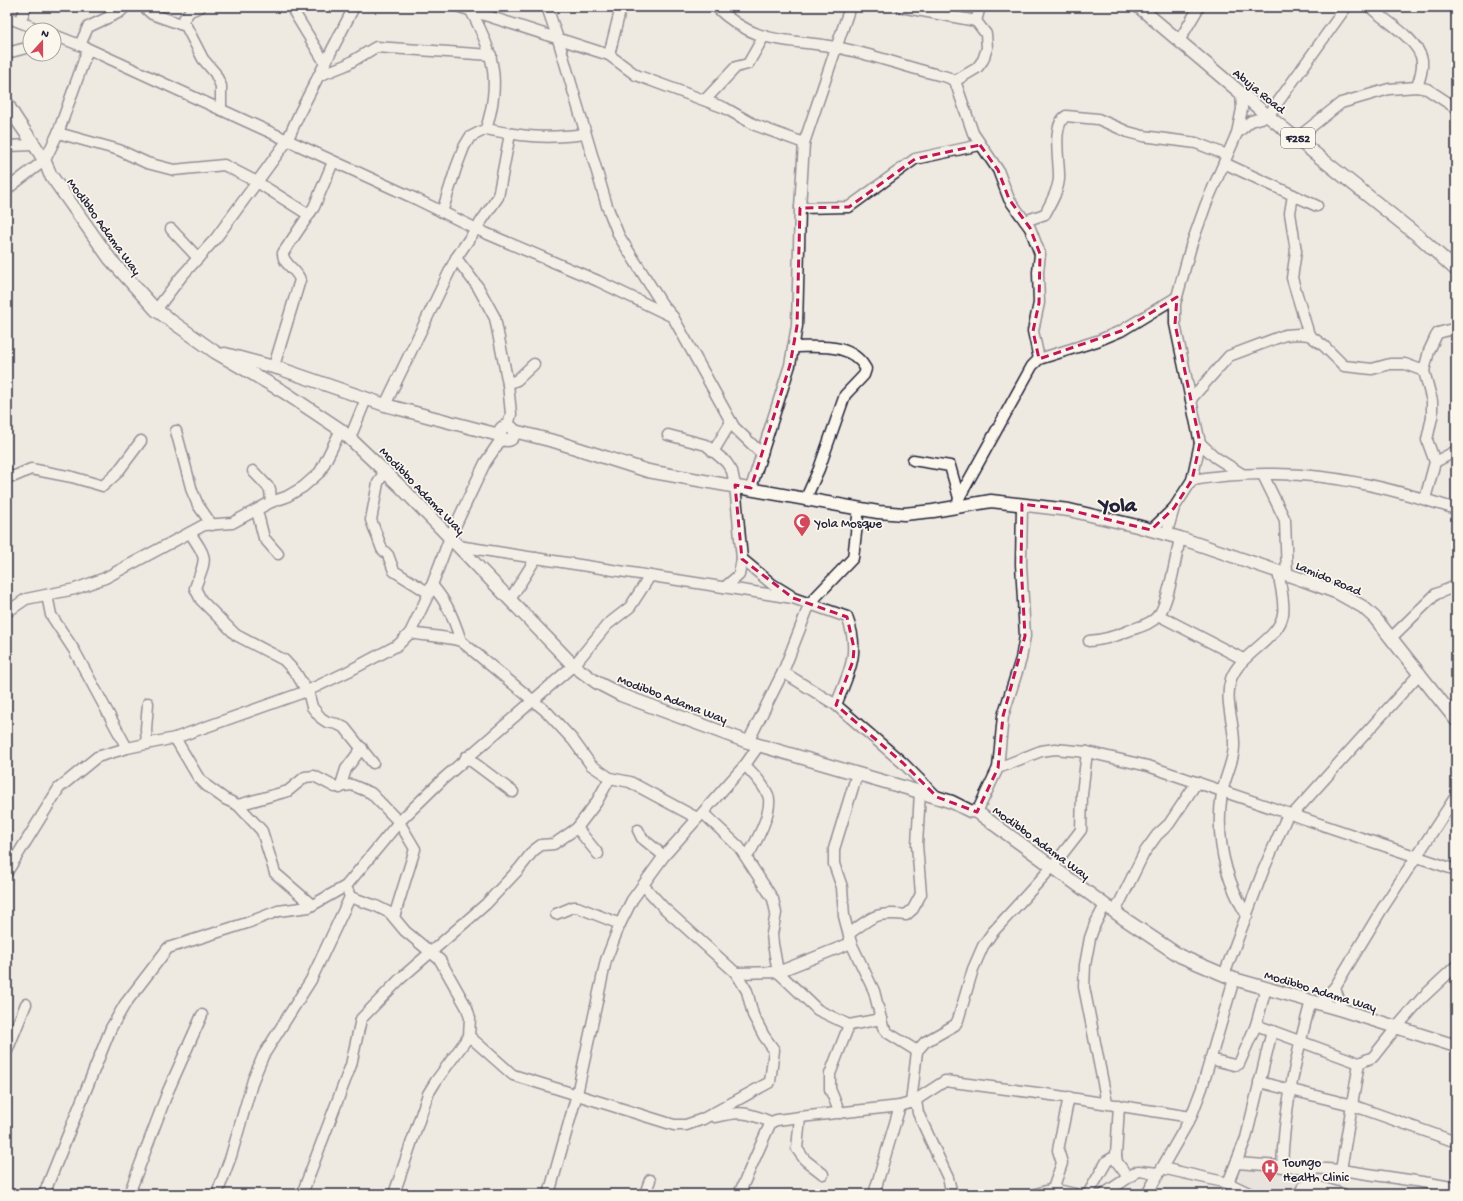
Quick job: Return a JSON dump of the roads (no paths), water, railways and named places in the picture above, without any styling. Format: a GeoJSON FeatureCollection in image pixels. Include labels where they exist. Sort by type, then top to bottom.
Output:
{"type":"FeatureCollection","features":[{"type":"Feature","properties":{"kind":"main road","name":"Abuja Road"},"geometry":{"type":"LineString","coordinates":[[1139,7],[1268,116],[1422,239],[1456,270]]}},
{"type":"Feature","properties":{"kind":"main road","name":"Modibbo Adama Way"},"geometry":{"type":"LineString","coordinates":[[7,103],[33,145],[45,160],[50,174],[110,259],[132,286],[156,310],[215,352],[284,392],[341,430],[384,470],[511,598],[575,664],[574,666],[596,682],[621,695],[754,743],[937,797],[970,811],[977,812],[1110,909],[1180,956],[1229,977],[1316,1002],[1456,1046]]}},
{"type":"Feature","properties":{"kind":"main road"},"geometry":{"type":"LineString","coordinates":[[215,352],[246,358],[274,366],[385,405],[475,428],[506,433]]}},
{"type":"Feature","properties":{"kind":"main road","name":"Lamido Road"},"geometry":{"type":"LineString","coordinates":[[506,433],[532,436],[648,471],[735,485],[859,508],[904,514],[958,503],[991,501],[1069,510],[1180,538],[1338,593],[1363,607],[1376,618],[1454,714]]}},
{"type":"Feature","properties":{"kind":"street"},"geometry":{"type":"LineString","coordinates":[[7,18],[20,22],[26,7]]}},
{"type":"Feature","properties":{"kind":"street"},"geometry":{"type":"LineString","coordinates":[[7,189],[45,160],[58,133],[84,47],[88,27],[120,12],[125,7]]}},
{"type":"Feature","properties":{"kind":"street"},"geometry":{"type":"LineString","coordinates":[[144,7],[152,14],[186,26],[203,58],[215,73],[221,86],[221,110]]}},
{"type":"Feature","properties":{"kind":"street"},"geometry":{"type":"LineString","coordinates":[[291,7],[325,63]]}},
{"type":"Feature","properties":{"kind":"street"},"geometry":{"type":"LineString","coordinates":[[156,310],[180,277],[216,238],[287,141],[318,76],[354,7]]}},
{"type":"Feature","properties":{"kind":"street"},"geometry":{"type":"LineString","coordinates":[[460,7],[609,55],[636,75],[705,100],[724,108],[755,125],[804,143]]}},
{"type":"Feature","properties":{"kind":"street"},"geometry":{"type":"LineString","coordinates":[[547,7],[558,39],[607,206],[619,236],[662,304],[673,317],[731,422],[762,454]]}},
{"type":"Feature","properties":{"kind":"street"},"geometry":{"type":"LineString","coordinates":[[609,55],[621,7]]}},
{"type":"Feature","properties":{"kind":"street"},"geometry":{"type":"LineString","coordinates":[[716,7],[732,22],[744,29],[764,36],[791,43],[835,47],[947,77],[955,81],[973,133],[998,170],[1009,199],[1033,233],[1040,254],[1038,272],[1039,303],[1033,331],[1039,359]]}},
{"type":"Feature","properties":{"kind":"street"},"geometry":{"type":"LineString","coordinates":[[751,488],[790,365],[797,326],[800,208],[804,143],[835,47],[850,7]]}},
{"type":"Feature","properties":{"kind":"street"},"geometry":{"type":"LineString","coordinates":[[901,7],[976,20],[986,34],[987,48],[983,60],[977,68],[955,81]]}},
{"type":"Feature","properties":{"kind":"street"},"geometry":{"type":"LineString","coordinates":[[976,20],[980,7]]}},
{"type":"Feature","properties":{"kind":"street"},"geometry":{"type":"LineString","coordinates":[[1179,41],[1199,7]]}},
{"type":"Feature","properties":{"kind":"street"},"geometry":{"type":"LineString","coordinates":[[1238,133],[1251,121],[1268,116],[1346,7]]}},
{"type":"Feature","properties":{"kind":"street"},"geometry":{"type":"LineString","coordinates":[[1370,7],[1406,36],[1418,50],[1422,60],[1421,74],[1417,87]]}},
{"type":"Feature","properties":{"kind":"street"},"geometry":{"type":"LineString","coordinates":[[180,24],[193,8]]}},
{"type":"Feature","properties":{"kind":"street"},"geometry":{"type":"LineString","coordinates":[[471,11],[485,37],[491,55],[494,82],[486,129]]}},
{"type":"Feature","properties":{"kind":"street"},"geometry":{"type":"LineString","coordinates":[[705,100],[736,67],[748,64],[764,36]]}},
{"type":"Feature","properties":{"kind":"street"},"geometry":{"type":"LineString","coordinates":[[62,38],[221,110],[476,229],[598,281],[673,317]]}},
{"type":"Feature","properties":{"kind":"street"},"geometry":{"type":"LineString","coordinates":[[318,76],[346,65],[376,47],[491,55]]}},
{"type":"Feature","properties":{"kind":"street"},"geometry":{"type":"LineString","coordinates":[[7,53],[22,49]]}},
{"type":"Feature","properties":{"kind":"street"},"geometry":{"type":"LineString","coordinates":[[1297,138],[1341,103],[1389,89],[1417,87],[1427,89],[1456,108]]}},
{"type":"Feature","properties":{"kind":"street"},"geometry":{"type":"LineString","coordinates":[[1151,530],[1174,508],[1192,480],[1200,443],[1175,324],[1177,297],[1191,246],[1238,133],[1242,109],[1241,93]]}},
{"type":"Feature","properties":{"kind":"street"},"geometry":{"type":"LineString","coordinates":[[1446,102],[1456,100]]}},
{"type":"Feature","properties":{"kind":"street"},"geometry":{"type":"LineString","coordinates":[[1025,221],[1045,214],[1056,192],[1059,180],[1057,131],[1063,118],[1066,116],[1098,119],[1143,136],[1196,143],[1293,195],[1317,206]]}},
{"type":"Feature","properties":{"kind":"street"},"geometry":{"type":"LineString","coordinates":[[442,212],[456,168],[464,147],[470,137],[486,129],[527,137],[557,138],[585,134]]}},
{"type":"Feature","properties":{"kind":"street"},"geometry":{"type":"LineString","coordinates":[[58,133],[120,150],[148,163],[174,170],[224,165],[257,182],[309,215]]}},
{"type":"Feature","properties":{"kind":"street"},"geometry":{"type":"LineString","coordinates":[[385,405],[456,258],[498,197],[510,134]]}},
{"type":"Feature","properties":{"kind":"street"},"geometry":{"type":"LineString","coordinates":[[7,146],[33,145]]}},
{"type":"Feature","properties":{"kind":"street"},"geometry":{"type":"LineString","coordinates":[[800,208],[849,207],[915,159],[980,145]]}},
{"type":"Feature","properties":{"kind":"street"},"geometry":{"type":"LineString","coordinates":[[274,366],[300,280],[299,276],[285,260],[283,253],[301,224],[309,215],[333,162]]}},
{"type":"Feature","properties":{"kind":"street"},"geometry":{"type":"LineString","coordinates":[[1293,195],[1290,213],[1296,252],[1292,278],[1310,335],[1324,346],[1344,366],[1372,369],[1390,364],[1405,364],[1424,371]]}},
{"type":"Feature","properties":{"kind":"street"},"geometry":{"type":"LineString","coordinates":[[171,229],[198,258]]}},
{"type":"Feature","properties":{"kind":"street"},"geometry":{"type":"LineString","coordinates":[[7,872],[60,788],[97,757],[127,748],[175,738],[307,691],[398,645],[410,633],[430,589],[450,537],[486,463],[506,433],[511,414],[508,384],[495,318],[478,286],[456,258]]}},
{"type":"Feature","properties":{"kind":"street"},"geometry":{"type":"LineString","coordinates":[[958,503],[1032,366],[1039,359],[1097,341],[1121,331],[1177,297]]}},
{"type":"Feature","properties":{"kind":"street"},"geometry":{"type":"LineString","coordinates":[[1425,499],[1435,462],[1427,440],[1432,417],[1432,401],[1424,371],[1429,350],[1438,333],[1456,328]]}},
{"type":"Feature","properties":{"kind":"street"},"geometry":{"type":"LineString","coordinates":[[1191,399],[1229,356],[1285,335],[1310,335]]}},
{"type":"Feature","properties":{"kind":"street"},"geometry":{"type":"LineString","coordinates":[[793,347],[830,347],[846,350],[861,360],[866,369],[864,375],[845,395],[819,469],[806,498]]}},
{"type":"Feature","properties":{"kind":"street"},"geometry":{"type":"LineString","coordinates":[[508,384],[517,380],[534,364]]}},
{"type":"Feature","properties":{"kind":"street"},"geometry":{"type":"LineString","coordinates":[[350,438],[366,398]]}},
{"type":"Feature","properties":{"kind":"street"},"geometry":{"type":"LineString","coordinates":[[713,452],[731,422]]}},
{"type":"Feature","properties":{"kind":"street"},"geometry":{"type":"LineString","coordinates":[[7,612],[26,599],[75,588],[105,578],[127,564],[204,525],[232,523],[257,511],[271,502],[286,497],[302,488],[320,472],[341,430]]}},
{"type":"Feature","properties":{"kind":"street"},"geometry":{"type":"LineString","coordinates":[[176,431],[192,491],[198,505],[212,525]]}},
{"type":"Feature","properties":{"kind":"street"},"geometry":{"type":"LineString","coordinates":[[668,435],[706,444],[713,452],[726,462],[732,471],[735,485],[742,559],[739,575],[725,587]]}},
{"type":"Feature","properties":{"kind":"street"},"geometry":{"type":"LineString","coordinates":[[7,476],[15,476],[31,469],[72,477],[103,486],[117,472],[141,441]]}},
{"type":"Feature","properties":{"kind":"street"},"geometry":{"type":"LineString","coordinates":[[1200,443],[1215,457],[1242,474]]}},
{"type":"Feature","properties":{"kind":"street"},"geometry":{"type":"LineString","coordinates":[[1435,462],[1456,451]]}},
{"type":"Feature","properties":{"kind":"street"},"geometry":{"type":"LineString","coordinates":[[913,460],[950,466],[958,503]]}},
{"type":"Feature","properties":{"kind":"street"},"geometry":{"type":"LineString","coordinates":[[384,470],[378,483],[371,520],[382,549],[388,555],[394,571],[430,589],[444,599],[452,613],[460,641]]}},
{"type":"Feature","properties":{"kind":"street"},"geometry":{"type":"LineString","coordinates":[[253,471],[270,489],[271,502]]}},
{"type":"Feature","properties":{"kind":"street"},"geometry":{"type":"LineString","coordinates":[[1192,480],[1242,474],[1308,476],[1358,482],[1425,499],[1456,510]]}},
{"type":"Feature","properties":{"kind":"street"},"geometry":{"type":"LineString","coordinates":[[1247,916],[1234,893],[1222,851],[1220,827],[1222,792],[1235,744],[1228,695],[1231,680],[1243,659],[1272,634],[1281,622],[1285,520],[1263,475]]}},
{"type":"Feature","properties":{"kind":"street"},"geometry":{"type":"LineString","coordinates":[[977,812],[998,768],[1003,716],[1021,659],[1025,636],[1021,564],[1022,504]]}},
{"type":"Feature","properties":{"kind":"street"},"geometry":{"type":"LineString","coordinates":[[549,1194],[577,1094],[606,960],[620,924],[632,900],[644,886],[664,856],[745,765],[810,603],[840,574],[852,558],[859,508]]}},
{"type":"Feature","properties":{"kind":"street"},"geometry":{"type":"LineString","coordinates":[[1166,535],[1174,508]]}},
{"type":"Feature","properties":{"kind":"street"},"geometry":{"type":"LineString","coordinates":[[257,511],[264,538],[278,554]]}},
{"type":"Feature","properties":{"kind":"street"},"geometry":{"type":"LineString","coordinates":[[190,533],[203,552],[205,558],[195,588],[201,600],[236,634],[284,660],[296,672],[310,695],[312,707],[320,718],[345,728],[373,763]]}},
{"type":"Feature","properties":{"kind":"street"},"geometry":{"type":"LineString","coordinates":[[1089,641],[1106,640],[1117,637],[1150,623],[1158,615],[1168,590],[1180,538]]}},
{"type":"Feature","properties":{"kind":"street"},"geometry":{"type":"LineString","coordinates":[[458,546],[793,598],[847,617],[854,648],[853,661],[836,705]]}},
{"type":"Feature","properties":{"kind":"street"},"geometry":{"type":"LineString","coordinates":[[511,598],[536,558]]}},
{"type":"Feature","properties":{"kind":"street"},"geometry":{"type":"LineString","coordinates":[[742,559],[772,584],[793,598]]}},
{"type":"Feature","properties":{"kind":"street"},"geometry":{"type":"LineString","coordinates":[[44,1194],[111,1028],[124,1004],[168,948],[247,923],[278,911],[312,905],[346,886],[399,822],[466,757],[575,664],[607,625],[630,607],[650,576]]}},
{"type":"Feature","properties":{"kind":"street"},"geometry":{"type":"LineString","coordinates":[[1392,637],[1436,594],[1456,586]]}},
{"type":"Feature","properties":{"kind":"street"},"geometry":{"type":"LineString","coordinates":[[47,595],[51,615],[74,650],[127,748]]}},
{"type":"Feature","properties":{"kind":"street"},"geometry":{"type":"LineString","coordinates":[[1158,615],[1243,659]]}},
{"type":"Feature","properties":{"kind":"street"},"geometry":{"type":"LineString","coordinates":[[410,633],[431,637],[448,637],[460,641],[559,724],[591,765],[610,778],[630,782],[700,816],[747,857],[776,906],[772,934],[778,972],[818,1010],[849,1026],[881,1019]]}},
{"type":"Feature","properties":{"kind":"street"},"geometry":{"type":"LineString","coordinates":[[782,672],[836,705],[903,763],[937,797]]}},
{"type":"Feature","properties":{"kind":"street"},"geometry":{"type":"LineString","coordinates":[[1288,814],[1294,813],[1420,673]]}},
{"type":"Feature","properties":{"kind":"street"},"geometry":{"type":"LineString","coordinates":[[147,744],[146,729],[148,703]]}},
{"type":"Feature","properties":{"kind":"street"},"geometry":{"type":"LineString","coordinates":[[175,738],[198,776],[207,786],[225,799],[238,805],[262,831],[275,873],[312,905]]}},
{"type":"Feature","properties":{"kind":"street"},"geometry":{"type":"LineString","coordinates":[[340,788],[346,769],[362,748]]}},
{"type":"Feature","properties":{"kind":"street"},"geometry":{"type":"LineString","coordinates":[[998,768],[1041,751],[1055,749],[1087,752],[1148,766],[1456,870]]}},
{"type":"Feature","properties":{"kind":"street"},"geometry":{"type":"LineString","coordinates":[[911,1103],[917,1051],[925,1042],[955,1025],[983,946],[992,933],[1053,866],[1081,830],[1082,794],[1087,752]]}},
{"type":"Feature","properties":{"kind":"street"},"geometry":{"type":"LineString","coordinates":[[466,757],[513,792]]}},
{"type":"Feature","properties":{"kind":"street"},"geometry":{"type":"LineString","coordinates":[[745,765],[760,782],[768,796],[769,802],[757,841],[747,857]]}},
{"type":"Feature","properties":{"kind":"street"},"geometry":{"type":"LineString","coordinates":[[858,774],[834,849],[834,864],[842,887],[844,916],[850,939],[874,991],[883,1027],[888,1033],[917,1051]]}},
{"type":"Feature","properties":{"kind":"street"},"geometry":{"type":"LineString","coordinates":[[238,805],[288,791],[305,777],[314,776],[335,787],[340,788],[352,786],[371,793],[399,822],[415,849],[394,917]]}},
{"type":"Feature","properties":{"kind":"street"},"geometry":{"type":"LineString","coordinates":[[302,1194],[351,1065],[361,1020],[400,979],[432,953],[486,904],[519,869],[537,847],[554,844],[577,828],[596,802],[610,778]]}},
{"type":"Feature","properties":{"kind":"street"},"geometry":{"type":"LineString","coordinates":[[1107,1103],[1084,987],[1085,965],[1090,938],[1095,924],[1110,909],[1144,852],[1157,835],[1170,824],[1197,782]]}},
{"type":"Feature","properties":{"kind":"street"},"geometry":{"type":"LineString","coordinates":[[736,972],[778,972],[850,939],[865,922],[880,914],[906,915],[913,909],[918,900],[921,887],[917,846],[920,792]]}},
{"type":"Feature","properties":{"kind":"street"},"geometry":{"type":"LineString","coordinates":[[1282,1167],[1284,1129],[1290,1089],[1300,1041],[1316,1002],[1335,987],[1416,856],[1456,796]]}},
{"type":"Feature","properties":{"kind":"street"},"geometry":{"type":"LineString","coordinates":[[1147,1194],[1191,1117],[1210,1059],[1229,977],[1247,916],[1270,854],[1288,814]]}},
{"type":"Feature","properties":{"kind":"street"},"geometry":{"type":"LineString","coordinates":[[577,828],[598,854]]}},
{"type":"Feature","properties":{"kind":"street"},"geometry":{"type":"LineString","coordinates":[[638,830],[642,838],[664,856]]}},
{"type":"Feature","properties":{"kind":"street"},"geometry":{"type":"LineString","coordinates":[[217,1194],[231,1156],[253,1080],[263,1056],[311,980],[350,897],[346,886]]}},
{"type":"Feature","properties":{"kind":"street"},"geometry":{"type":"LineString","coordinates":[[644,886],[664,908],[736,972],[747,991],[753,1015],[764,1036],[774,1050],[770,1082],[703,1119]]}},
{"type":"Feature","properties":{"kind":"street"},"geometry":{"type":"LineString","coordinates":[[350,897],[376,906],[394,917],[405,931],[440,960],[468,1008],[470,1018],[469,1036],[428,1094],[394,1194]]}},
{"type":"Feature","properties":{"kind":"street"},"geometry":{"type":"LineString","coordinates":[[556,914],[573,907],[577,907],[620,924]]}},
{"type":"Feature","properties":{"kind":"street"},"geometry":{"type":"LineString","coordinates":[[1256,1025],[1359,1063],[1374,1057],[1396,1028],[1422,998],[1456,966]]}},
{"type":"Feature","properties":{"kind":"street"},"geometry":{"type":"LineString","coordinates":[[1335,987],[1342,1010]]}},
{"type":"Feature","properties":{"kind":"street"},"geometry":{"type":"LineString","coordinates":[[1210,1059],[1237,1065],[1256,1025],[1266,988]]}},
{"type":"Feature","properties":{"kind":"street"},"geometry":{"type":"LineString","coordinates":[[7,1051],[26,1004]]}},
{"type":"Feature","properties":{"kind":"street"},"geometry":{"type":"LineString","coordinates":[[129,1194],[168,1092],[202,1015]]}},
{"type":"Feature","properties":{"kind":"street"},"geometry":{"type":"LineString","coordinates":[[840,1113],[830,1089],[830,1074],[849,1026]]}},
{"type":"Feature","properties":{"kind":"street"},"geometry":{"type":"LineString","coordinates":[[1228,1183],[1246,1138],[1272,1031]]}},
{"type":"Feature","properties":{"kind":"street"},"geometry":{"type":"LineString","coordinates":[[469,1036],[513,1075],[674,1125],[686,1125],[703,1119],[734,1112],[751,1114],[771,1122],[800,1117],[900,1106],[916,1102],[918,1113],[948,1178],[952,1194]]}},
{"type":"Feature","properties":{"kind":"street"},"geometry":{"type":"LineString","coordinates":[[1341,1170],[1359,1063]]}},
{"type":"Feature","properties":{"kind":"street"},"geometry":{"type":"LineString","coordinates":[[911,1103],[945,1081],[1068,1097],[1191,1117]]}},
{"type":"Feature","properties":{"kind":"street"},"geometry":{"type":"LineString","coordinates":[[1259,1082],[1352,1105],[1456,1142]]}},
{"type":"Feature","properties":{"kind":"street"},"geometry":{"type":"LineString","coordinates":[[1053,1189],[1062,1163],[1058,1150],[1068,1097]]}},
{"type":"Feature","properties":{"kind":"street"},"geometry":{"type":"LineString","coordinates":[[1119,1105],[1116,1156],[1117,1162],[1128,1177]]}},
{"type":"Feature","properties":{"kind":"street"},"geometry":{"type":"LineString","coordinates":[[874,1194],[900,1106]]}},
{"type":"Feature","properties":{"kind":"street"},"geometry":{"type":"LineString","coordinates":[[800,1117],[798,1150],[805,1160],[823,1174]]}},
{"type":"Feature","properties":{"kind":"street"},"geometry":{"type":"LineString","coordinates":[[743,1193],[746,1175],[771,1122]]}},
{"type":"Feature","properties":{"kind":"street"},"geometry":{"type":"LineString","coordinates":[[1088,1194],[1107,1161],[1116,1156]]}},
{"type":"Feature","properties":{"kind":"street"},"geometry":{"type":"LineString","coordinates":[[1236,1163],[1341,1170],[1429,1183],[1449,1190]]}},
{"type":"Feature","properties":{"kind":"street"},"geometry":{"type":"LineString","coordinates":[[1104,1194],[1138,1171],[1161,1171],[1228,1183],[1251,1194]]}},
{"type":"Feature","properties":{"kind":"street"},"geometry":{"type":"LineString","coordinates":[[645,1194],[650,1180]]}},
{"type":"Feature","properties":{"kind":"street"},"geometry":{"type":"LineString","coordinates":[[1299,1194],[1303,1187],[1309,1184],[1343,1194]]}},
{"type":"Feature","properties":{"kind":"street"},"geometry":{"type":"LineString","coordinates":[[1036,1194],[1053,1189],[1075,1194]]}},
{"type":"Feature","properties":{"kind":"place","name":"Yola Mosque"},"geometry":{"type":"Point","coordinates":[802,537]}},
{"type":"Feature","properties":{"kind":"place","name":"Toungo Health Clinic"},"geometry":{"type":"Point","coordinates":[1270,1183]}},
{"type":"Feature","properties":{"kind":"district","name":"Yola"},"geometry":{"type":"Point","coordinates":[1118,504]}}]}
